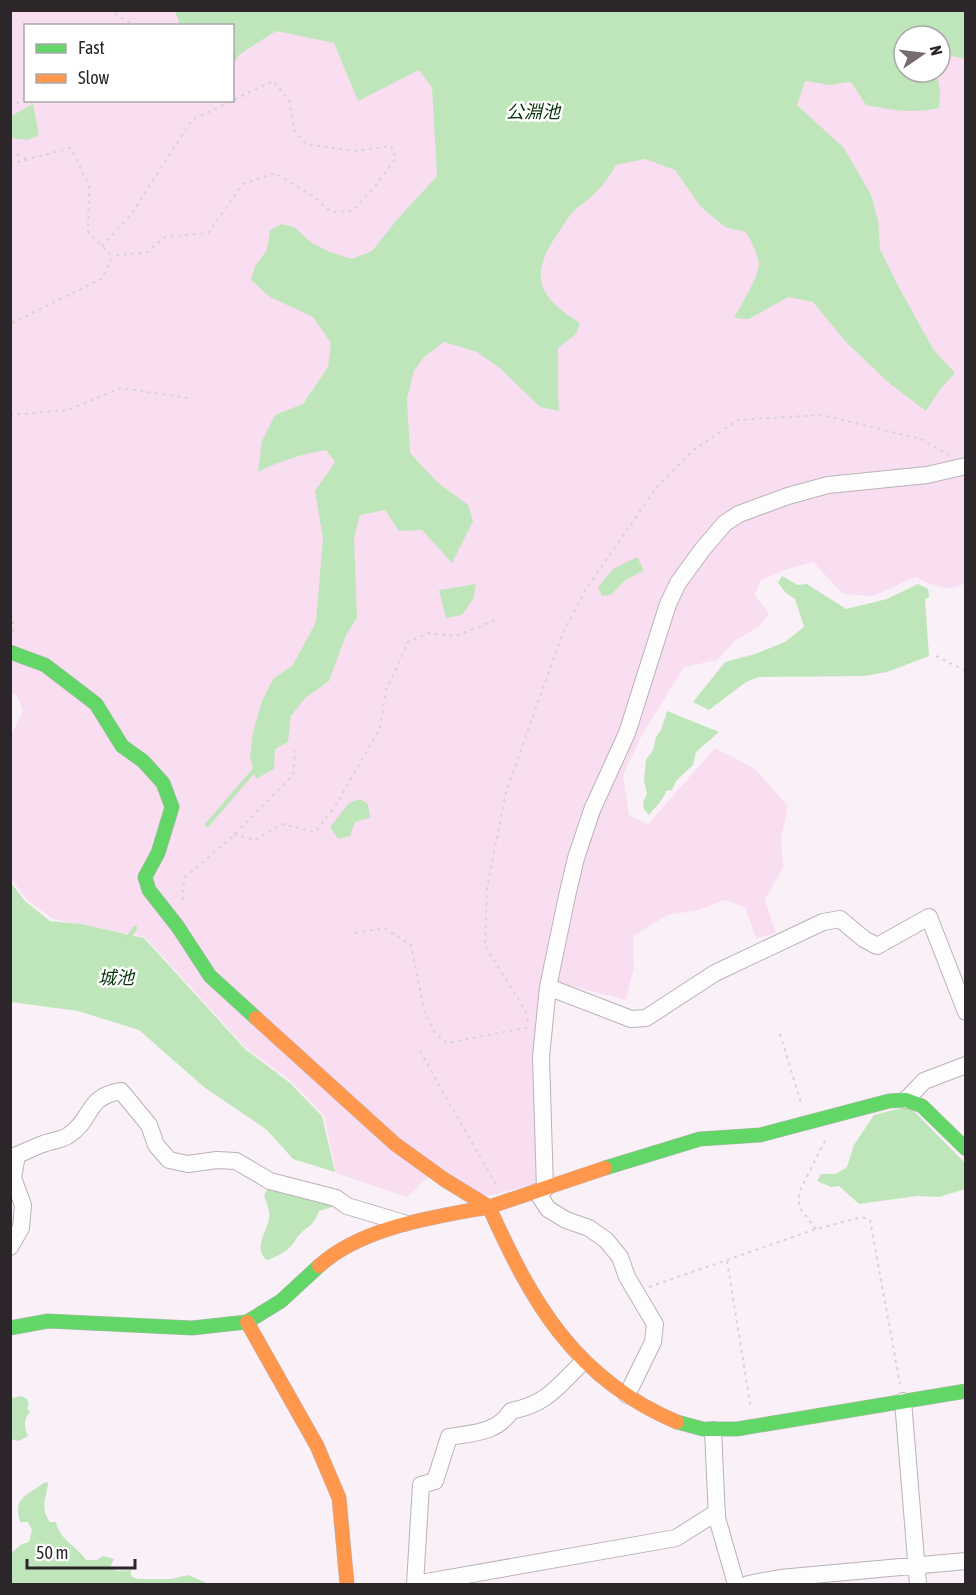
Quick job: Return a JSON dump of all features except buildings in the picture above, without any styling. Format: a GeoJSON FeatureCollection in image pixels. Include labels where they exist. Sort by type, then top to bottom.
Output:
{"type":"FeatureCollection","features":[{"type":"Feature","properties":{"kind":"street"},"geometry":{"type":"LineString","coordinates":[[627,1395],[653,1342],[655,1324],[635,1292],[620,1257],[606,1240],[589,1228],[566,1220],[548,1209],[541,1190],[541,1057],[537,1025],[548,987],[576,858],[592,810],[627,733],[668,604],[678,583],[702,550],[726,523],[739,514],[788,496],[828,485],[927,475],[961,463]]}},
{"type":"Feature","properties":{"kind":"street"},"geometry":{"type":"LineString","coordinates":[[10,652],[45,665],[96,704],[122,746],[143,761],[163,783],[172,807],[158,853],[145,877],[149,890],[178,927],[210,976],[395,1144],[445,1180],[489,1207],[529,1294],[552,1328],[583,1362],[627,1395],[667,1419],[687,1426],[713,1430],[753,1427],[966,1391]]}},
{"type":"Feature","properties":{"kind":"street"},"geometry":{"type":"LineString","coordinates":[[548,987],[631,1019],[646,1018],[715,973],[822,922],[840,920],[877,946],[929,917],[966,1012]]}},
{"type":"Feature","properties":{"kind":"street"},"geometry":{"type":"LineString","coordinates":[[906,1100],[924,1081],[966,1065]]}},
{"type":"Feature","properties":{"kind":"street"},"geometry":{"type":"LineString","coordinates":[[10,1247],[21,1228],[23,1204],[14,1178],[16,1155],[66,1137],[77,1130],[93,1105],[104,1094],[121,1091],[149,1125],[156,1145],[169,1160],[188,1164],[217,1160],[236,1161],[270,1181],[336,1198],[347,1206],[404,1223]]}},
{"type":"Feature","properties":{"kind":"street"},"geometry":{"type":"LineString","coordinates":[[10,1328],[48,1321],[192,1328],[247,1322],[281,1301],[328,1258],[351,1245],[404,1223],[489,1207],[700,1139],[760,1136],[889,1101],[906,1100],[922,1106],[966,1149]]}},
{"type":"Feature","properties":{"kind":"street"},"geometry":{"type":"LineString","coordinates":[[247,1322],[317,1446],[339,1498],[347,1584]]}},
{"type":"Feature","properties":{"kind":"street"},"geometry":{"type":"LineString","coordinates":[[583,1362],[544,1400],[529,1408],[511,1411],[504,1422],[492,1429],[449,1437],[435,1481],[421,1485],[415,1584],[675,1538],[717,1512]]}},
{"type":"Feature","properties":{"kind":"street"},"geometry":{"type":"LineString","coordinates":[[903,1401],[918,1584]]}},
{"type":"Feature","properties":{"kind":"street"},"geometry":{"type":"LineString","coordinates":[[713,1430],[717,1512],[736,1584]]}},
{"type":"Feature","properties":{"kind":"street"},"geometry":{"type":"LineString","coordinates":[[748,1584],[780,1578],[966,1561]]}},
{"type":"Feature","properties":{"kind":"path"},"geometry":{"type":"LineString","coordinates":[[108,10],[129,24]]}},
{"type":"Feature","properties":{"kind":"path"},"geometry":{"type":"LineString","coordinates":[[112,256],[147,252],[165,237],[208,233],[243,184],[275,173],[314,197],[331,212],[351,211],[373,189],[396,158],[391,146],[354,151],[306,144],[294,130],[289,100],[273,81],[234,100]]}},
{"type":"Feature","properties":{"kind":"path"},"geometry":{"type":"LineString","coordinates":[[10,107],[24,99]]}},
{"type":"Feature","properties":{"kind":"path"},"geometry":{"type":"LineString","coordinates":[[102,246],[130,216],[192,120],[229,102]]}},
{"type":"Feature","properties":{"kind":"path"},"geometry":{"type":"LineString","coordinates":[[10,164],[71,148],[89,186],[88,232],[112,256]]}},
{"type":"Feature","properties":{"kind":"path"},"geometry":{"type":"LineString","coordinates":[[10,151],[27,160]]}},
{"type":"Feature","properties":{"kind":"path"},"geometry":{"type":"LineString","coordinates":[[10,324],[103,278],[112,256]]}},
{"type":"Feature","properties":{"kind":"path"},"geometry":{"type":"LineString","coordinates":[[10,415],[68,410],[121,388],[188,398]]}},
{"type":"Feature","properties":{"kind":"path"},"geometry":{"type":"LineString","coordinates":[[355,933],[384,928],[411,945],[424,1010],[435,1033],[447,1043],[537,1025],[485,946],[487,888],[506,792],[562,635],[586,589],[656,488],[692,451],[738,420],[822,416],[921,439],[961,463]]}},
{"type":"Feature","properties":{"kind":"path"},"geometry":{"type":"LineString","coordinates":[[234,834],[255,840],[282,824],[315,832],[336,805],[380,728],[386,690],[408,642],[428,633],[456,636],[498,619]]}},
{"type":"Feature","properties":{"kind":"path"},"geometry":{"type":"LineString","coordinates":[[936,656],[966,671]]}},
{"type":"Feature","properties":{"kind":"path"},"geometry":{"type":"LineString","coordinates":[[178,927],[183,907],[184,878],[234,834],[293,775],[295,751]]}},
{"type":"Feature","properties":{"kind":"path"},"geometry":{"type":"LineString","coordinates":[[780,1034],[807,1123]]}},
{"type":"Feature","properties":{"kind":"path"},"geometry":{"type":"LineString","coordinates":[[420,1051],[505,1202]]}},
{"type":"Feature","properties":{"kind":"path"},"geometry":{"type":"LineString","coordinates":[[816,1229],[799,1207],[799,1192],[828,1134],[831,1117]]}},
{"type":"Feature","properties":{"kind":"path"},"geometry":{"type":"LineString","coordinates":[[635,1292],[816,1229],[862,1216],[870,1220],[903,1401]]}},
{"type":"Feature","properties":{"kind":"path"},"geometry":{"type":"LineString","coordinates":[[727,1261],[753,1427]]}},
{"type":"Feature","properties":{"kind":"shaded area"},"geometry":{"type":"Polygon","coordinates":[[[11,11],[965,11],[965,583],[947,588],[915,577],[873,596],[843,594],[813,562],[788,569],[761,580],[755,595],[769,614],[760,626],[736,640],[717,660],[684,667],[642,735],[623,775],[629,815],[648,824],[715,748],[754,768],[788,806],[781,839],[783,867],[765,900],[776,933],[756,938],[745,907],[725,900],[698,910],[668,915],[633,936],[634,967],[626,1000],[560,983],[544,986],[537,1184],[465,1201],[428,1177],[407,1197],[336,1173],[324,1116],[292,1082],[245,1047],[145,937],[53,919],[26,899],[11,878],[11,732],[23,711],[17,695],[10,694],[11,11]]]}},
{"type":"Feature","properties":{"kind":"water","name":"公淵池"},"geometry":{"type":"Polygon","coordinates":[[[175,11],[965,11],[965,59],[952,56],[952,24],[892,24],[892,84],[939,84],[939,108],[911,111],[866,105],[851,82],[829,85],[805,81],[797,105],[844,148],[871,195],[878,220],[880,249],[896,282],[933,349],[955,373],[941,388],[926,411],[889,383],[846,342],[813,302],[788,297],[749,319],[734,318],[753,283],[759,264],[746,232],[725,227],[700,206],[675,170],[645,159],[616,165],[598,191],[570,216],[547,251],[542,264],[542,286],[547,296],[566,314],[580,323],[576,334],[558,348],[559,411],[540,407],[501,369],[477,352],[444,342],[424,357],[414,371],[407,399],[410,453],[437,482],[468,505],[473,521],[452,563],[422,530],[399,531],[385,510],[360,515],[354,537],[357,618],[346,635],[329,681],[305,698],[291,716],[288,742],[275,749],[274,769],[256,779],[250,757],[253,732],[262,701],[273,679],[293,665],[316,622],[323,538],[315,491],[335,462],[326,450],[291,458],[258,472],[262,441],[275,415],[303,404],[328,367],[331,343],[313,317],[270,297],[251,280],[255,266],[267,250],[270,230],[282,224],[294,227],[312,243],[330,252],[352,259],[372,251],[437,176],[432,88],[419,70],[358,101],[334,43],[276,31],[240,54],[234,63],[234,24],[180,24],[175,11]]]}},
{"type":"Feature","properties":{"kind":"water"},"geometry":{"type":"Polygon","coordinates":[[[33,104],[39,135],[28,140],[11,138],[11,116],[33,104]]]}},
{"type":"Feature","properties":{"kind":"water"},"geometry":{"type":"Polygon","coordinates":[[[637,557],[644,570],[624,581],[612,594],[602,596],[598,587],[613,569],[637,557]]]}},
{"type":"Feature","properties":{"kind":"water"},"geometry":{"type":"Polygon","coordinates":[[[782,576],[798,585],[807,584],[846,609],[887,599],[918,584],[928,589],[929,597],[925,599],[929,656],[887,672],[865,676],[759,677],[746,682],[709,710],[693,702],[725,662],[755,654],[785,642],[804,627],[795,599],[778,583],[782,576]]]}},
{"type":"Feature","properties":{"kind":"water"},"geometry":{"type":"Polygon","coordinates":[[[476,584],[473,599],[462,615],[446,618],[439,590],[476,584]]]}},
{"type":"Feature","properties":{"kind":"water"},"geometry":{"type":"Polygon","coordinates":[[[667,711],[719,732],[696,752],[693,765],[676,781],[672,790],[666,791],[649,815],[644,809],[643,802],[647,794],[644,781],[646,760],[653,750],[667,711]]]}},
{"type":"Feature","properties":{"kind":"water"},"geometry":{"type":"Polygon","coordinates":[[[360,799],[368,804],[370,818],[355,822],[350,836],[338,839],[330,827],[349,803],[360,799]]]}},
{"type":"Feature","properties":{"kind":"water","name":"城池"},"geometry":{"type":"Polygon","coordinates":[[[11,883],[25,901],[50,921],[81,924],[144,938],[245,1049],[290,1083],[322,1116],[335,1172],[293,1159],[267,1130],[204,1087],[139,1030],[78,1011],[11,1002],[11,883]]]}},
{"type":"Feature","properties":{"kind":"water"},"geometry":{"type":"Polygon","coordinates":[[[909,1106],[965,1163],[965,1189],[939,1197],[917,1196],[859,1204],[839,1186],[831,1187],[817,1181],[821,1174],[836,1174],[847,1167],[854,1145],[874,1115],[909,1106]]]}},
{"type":"Feature","properties":{"kind":"water"},"geometry":{"type":"Polygon","coordinates":[[[269,1186],[335,1203],[332,1207],[319,1211],[314,1222],[287,1250],[267,1260],[263,1256],[261,1246],[269,1216],[264,1195],[269,1186]]]}},
{"type":"Feature","properties":{"kind":"water"},"geometry":{"type":"Polygon","coordinates":[[[22,1396],[27,1399],[29,1405],[27,1408],[30,1412],[25,1423],[28,1436],[19,1441],[11,1439],[11,1398],[22,1396]]]}},
{"type":"Feature","properties":{"kind":"water"},"geometry":{"type":"Polygon","coordinates":[[[48,1482],[44,1502],[47,1517],[50,1522],[56,1522],[61,1534],[86,1560],[97,1560],[103,1556],[114,1559],[110,1567],[117,1571],[131,1570],[131,1576],[137,1579],[171,1579],[188,1575],[209,1584],[11,1584],[11,1553],[22,1544],[29,1542],[32,1530],[28,1522],[20,1522],[18,1506],[30,1492],[48,1482]]]}},
{"type":"Feature","properties":{"kind":"waterway"},"geometry":{"type":"LineString","coordinates":[[207,825],[258,766]]}},
{"type":"Feature","properties":{"kind":"waterway"},"geometry":{"type":"LineString","coordinates":[[128,938],[135,928]]}},
{"type":"Feature","properties":{"kind":"traffic: fast"},"geometry":{"type":"LineString","coordinates":[[10,652],[45,665],[96,704],[122,746],[143,761],[163,783],[172,807],[158,853],[145,877],[149,890],[178,927],[210,976],[256,1018]]}},
{"type":"Feature","properties":{"kind":"traffic: fast"},"geometry":{"type":"LineString","coordinates":[[605,1168],[700,1139],[760,1135],[889,1101],[906,1100],[922,1106],[966,1149]]}},
{"type":"Feature","properties":{"kind":"traffic: fast"},"geometry":{"type":"LineString","coordinates":[[10,1328],[48,1321],[192,1328],[247,1322],[281,1301],[319,1266]]}},
{"type":"Feature","properties":{"kind":"traffic: fast"},"geometry":{"type":"LineString","coordinates":[[677,1422],[703,1429],[737,1429],[966,1391]]}},
{"type":"Feature","properties":{"kind":"traffic: slow"},"geometry":{"type":"LineString","coordinates":[[256,1018],[395,1144],[445,1180],[489,1207],[605,1168]]}},
{"type":"Feature","properties":{"kind":"traffic: slow"},"geometry":{"type":"LineString","coordinates":[[319,1266],[336,1253],[377,1233],[422,1220],[489,1207],[522,1275],[540,1306],[561,1334],[584,1360],[611,1384],[641,1404],[677,1422]]}},
{"type":"Feature","properties":{"kind":"traffic: slow"},"geometry":{"type":"LineString","coordinates":[[247,1322],[317,1446],[339,1498],[347,1584]]}}]}
